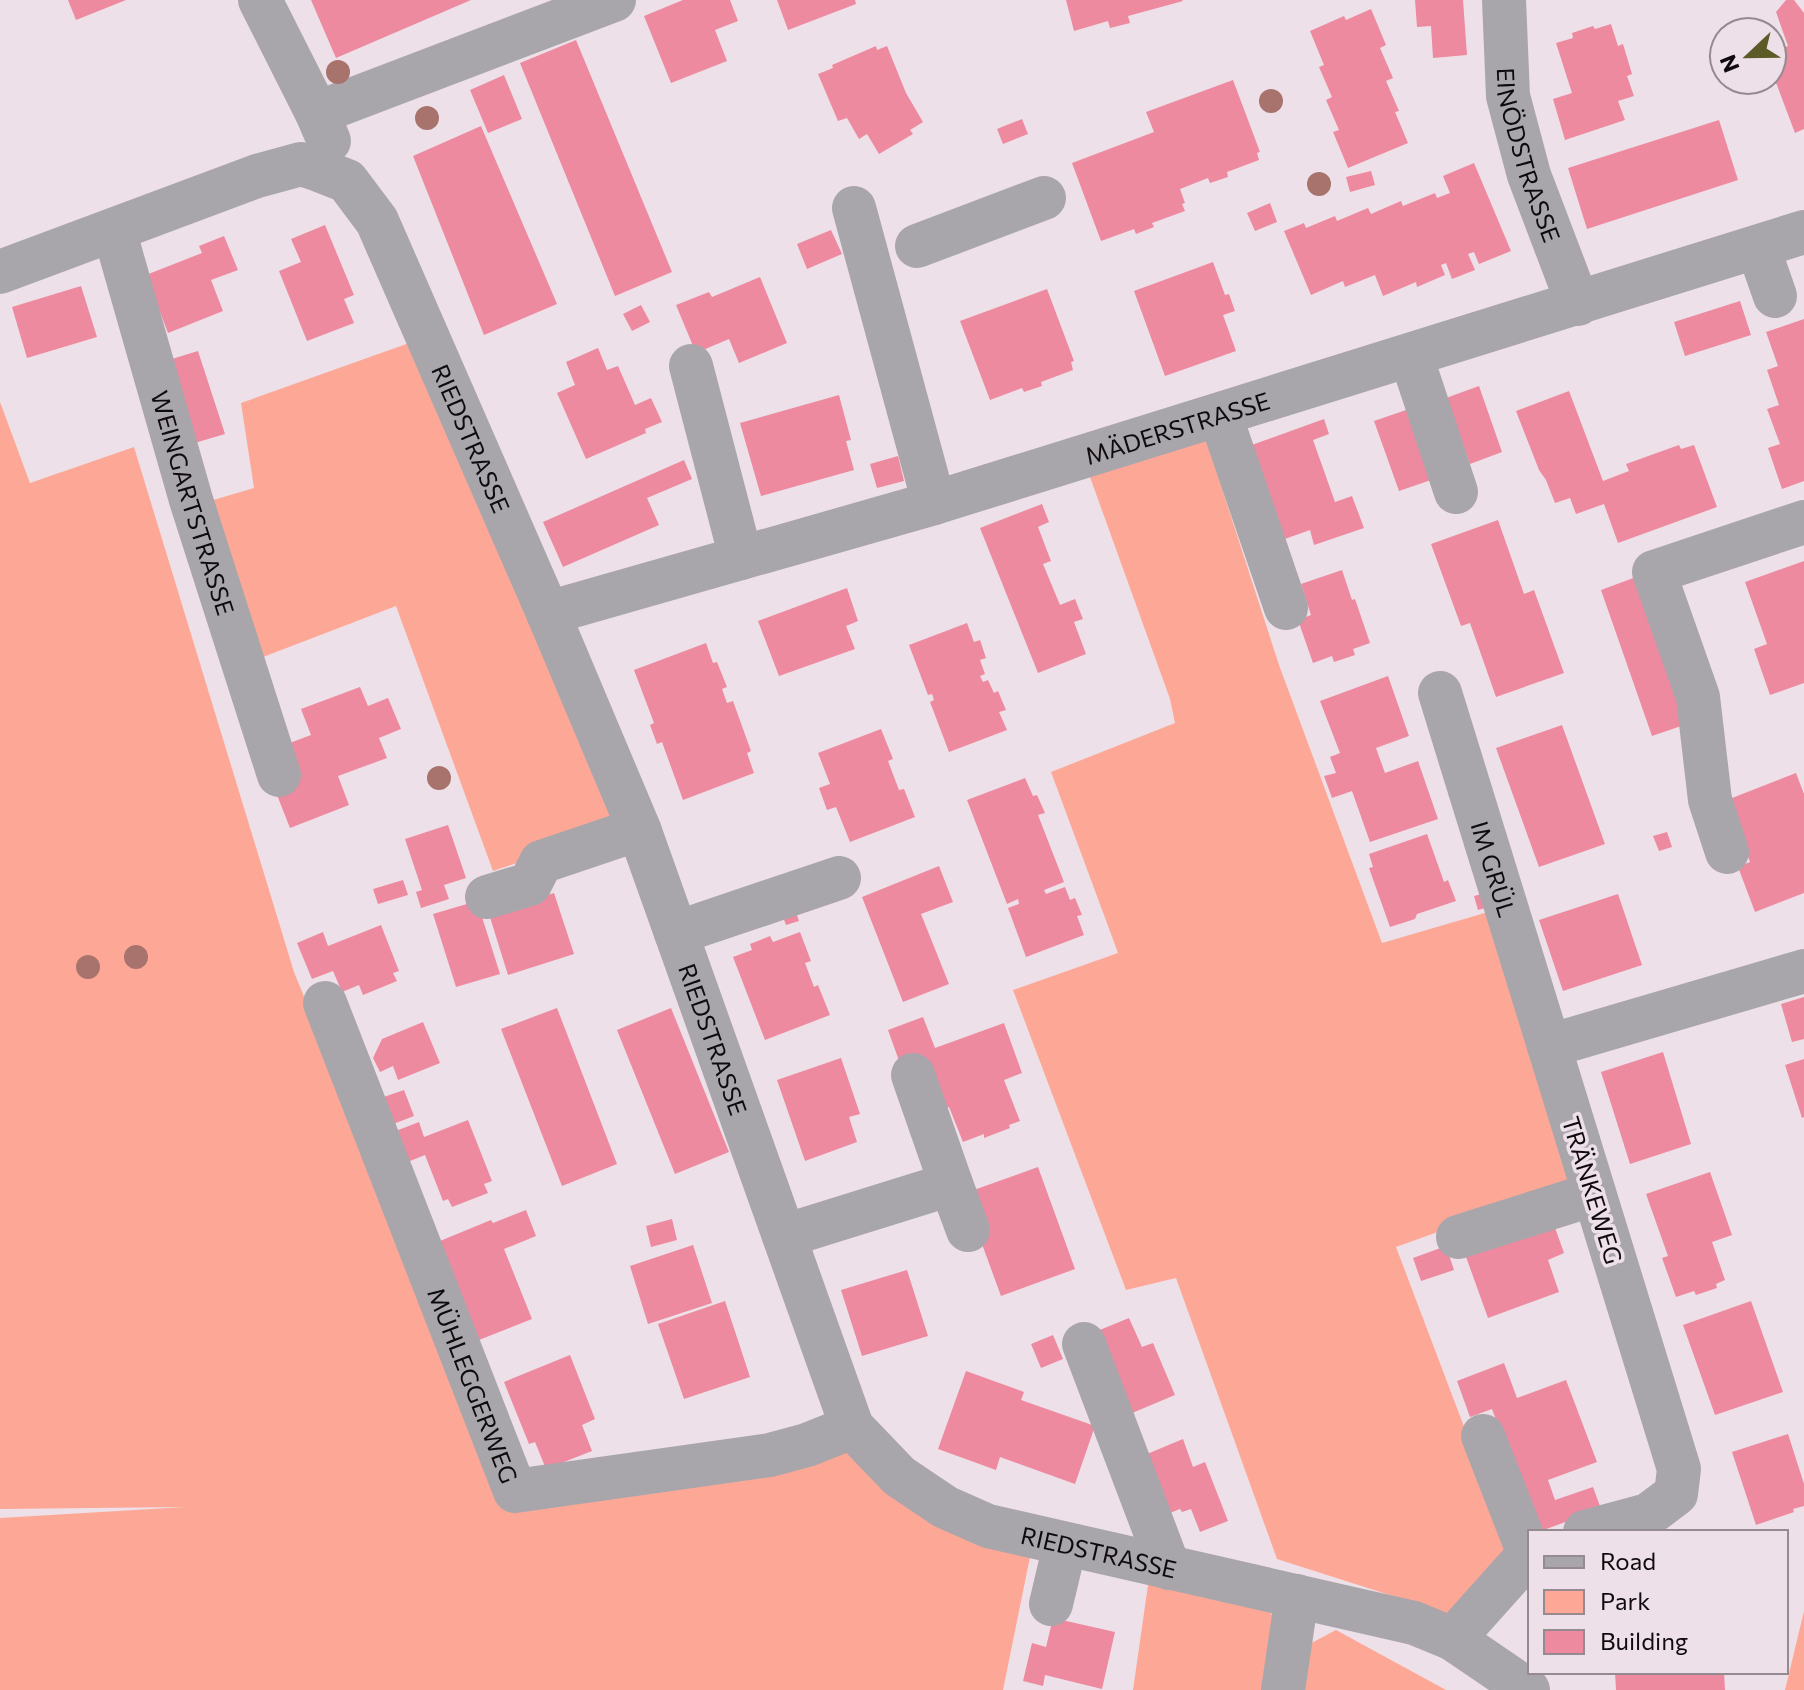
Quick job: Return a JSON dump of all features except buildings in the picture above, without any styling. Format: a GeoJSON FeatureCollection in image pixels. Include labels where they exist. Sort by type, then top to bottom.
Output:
{"type":"FeatureCollection","features":[{"type":"Feature","properties":{"kind":"street"},"geometry":{"type":"LineString","coordinates":[[0,272],[257,176],[301,164],[319,170],[329,142],[260,0]]}},
{"type":"Feature","properties":{"kind":"street"},"geometry":{"type":"LineString","coordinates":[[317,113],[614,0]]}},
{"type":"Feature","properties":{"kind":"street","name":"EINÖDSTRASSE"},"geometry":{"type":"LineString","coordinates":[[1504,0],[1508,96],[1529,175],[1578,304]]}},
{"type":"Feature","properties":{"kind":"street","name":"RIEDSTRASSE"},"geometry":{"type":"LineString","coordinates":[[319,170],[347,181],[377,221],[548,613],[639,829],[852,1427],[899,1476],[945,1507],[988,1526],[1414,1623],[1453,1639],[1528,1690]]}},
{"type":"Feature","properties":{"kind":"street"},"geometry":{"type":"LineString","coordinates":[[917,246],[1044,198]]}},
{"type":"Feature","properties":{"kind":"street"},"geometry":{"type":"LineString","coordinates":[[854,208],[934,503]]}},
{"type":"Feature","properties":{"kind":"street","name":"WEINGARTSTRASSE"},"geometry":{"type":"LineString","coordinates":[[114,230],[191,500],[279,775]]}},
{"type":"Feature","properties":{"kind":"street","name":"MÄDERSTRASSE"},"geometry":{"type":"LineString","coordinates":[[548,613],[934,503],[1804,232]]}},
{"type":"Feature","properties":{"kind":"street"},"geometry":{"type":"LineString","coordinates":[[1758,247],[1775,296]]}},
{"type":"Feature","properties":{"kind":"street"},"geometry":{"type":"LineString","coordinates":[[1411,356],[1456,492]]}},
{"type":"Feature","properties":{"kind":"street"},"geometry":{"type":"LineString","coordinates":[[691,366],[741,558]]}},
{"type":"Feature","properties":{"kind":"street"},"geometry":{"type":"LineString","coordinates":[[1220,415],[1286,608]]}},
{"type":"Feature","properties":{"kind":"street"},"geometry":{"type":"LineString","coordinates":[[1727,852],[1710,800],[1698,697],[1654,572],[1804,522]]}},
{"type":"Feature","properties":{"kind":"street","name":"IM GRÜL"},"geometry":{"type":"LineString","coordinates":[[1440,693],[1549,1046]]}},
{"type":"Feature","properties":{"kind":"street"},"geometry":{"type":"LineString","coordinates":[[487,897],[530,884],[541,862],[639,829]]}},
{"type":"Feature","properties":{"kind":"street"},"geometry":{"type":"LineString","coordinates":[[676,933],[839,878]]}},
{"type":"Feature","properties":{"kind":"street"},"geometry":{"type":"LineString","coordinates":[[1549,1046],[1804,971]]}},
{"type":"Feature","properties":{"kind":"street","name":"MÜHLEGGERWEG"},"geometry":{"type":"LineString","coordinates":[[325,1003],[515,1491],[770,1455],[807,1445],[852,1427]]}},
{"type":"Feature","properties":{"kind":"street","name":"TRÄNKEWEG"},"geometry":{"type":"LineString","coordinates":[[1549,1046],[1679,1469],[1676,1494],[1648,1515],[1592,1530]]}},
{"type":"Feature","properties":{"kind":"street"},"geometry":{"type":"LineString","coordinates":[[913,1075],[968,1230]]}},
{"type":"Feature","properties":{"kind":"street"},"geometry":{"type":"LineString","coordinates":[[784,1236],[951,1184]]}},
{"type":"Feature","properties":{"kind":"street"},"geometry":{"type":"LineString","coordinates":[[1458,1237],[1594,1194]]}},
{"type":"Feature","properties":{"kind":"street"},"geometry":{"type":"LineString","coordinates":[[1084,1344],[1169,1568]]}},
{"type":"Feature","properties":{"kind":"street"},"geometry":{"type":"LineString","coordinates":[[1483,1436],[1528,1548]]}},
{"type":"Feature","properties":{"kind":"street"},"geometry":{"type":"LineString","coordinates":[[1051,1604],[1065,1545]]}},
{"type":"Feature","properties":{"kind":"street"},"geometry":{"type":"LineString","coordinates":[[1453,1639],[1528,1555]]}},
{"type":"Feature","properties":{"kind":"street"},"geometry":{"type":"LineString","coordinates":[[1283,1690],[1297,1596]]}},
{"type":"Feature","properties":{"kind":"green space"},"geometry":{"type":"Polygon","coordinates":[[[412,342],[622,827],[493,871],[396,606],[253,661],[203,503],[254,488],[241,403],[412,342]]]}},
{"type":"Feature","properties":{"kind":"green space"},"geometry":{"type":"Polygon","coordinates":[[[0,402],[30,483],[134,447],[294,972],[510,1501],[847,1450],[1031,1552],[1003,1690],[0,1690],[0,1518],[185,1507],[0,1509],[0,402]]]}},
{"type":"Feature","properties":{"kind":"green space"},"geometry":{"type":"Polygon","coordinates":[[[1203,430],[1279,665],[1382,943],[1495,910],[1577,1182],[1396,1247],[1513,1556],[1449,1614],[1277,1559],[1176,1278],[1126,1290],[1013,990],[1118,953],[1051,772],[1175,723],[1170,699],[1086,466],[1203,430]]]}},
{"type":"Feature","properties":{"kind":"green space"},"geometry":{"type":"Polygon","coordinates":[[[1149,1578],[1267,1603],[1276,1625],[1267,1690],[1133,1690],[1149,1578]]]}},
{"type":"Feature","properties":{"kind":"green space"},"geometry":{"type":"Polygon","coordinates":[[[1804,1611],[1804,1690],[1785,1690],[1804,1611]]]}},
{"type":"Feature","properties":{"kind":"green space"},"geometry":{"type":"Polygon","coordinates":[[[1336,1630],[1446,1690],[1293,1690],[1300,1649],[1336,1630]]]}}]}
